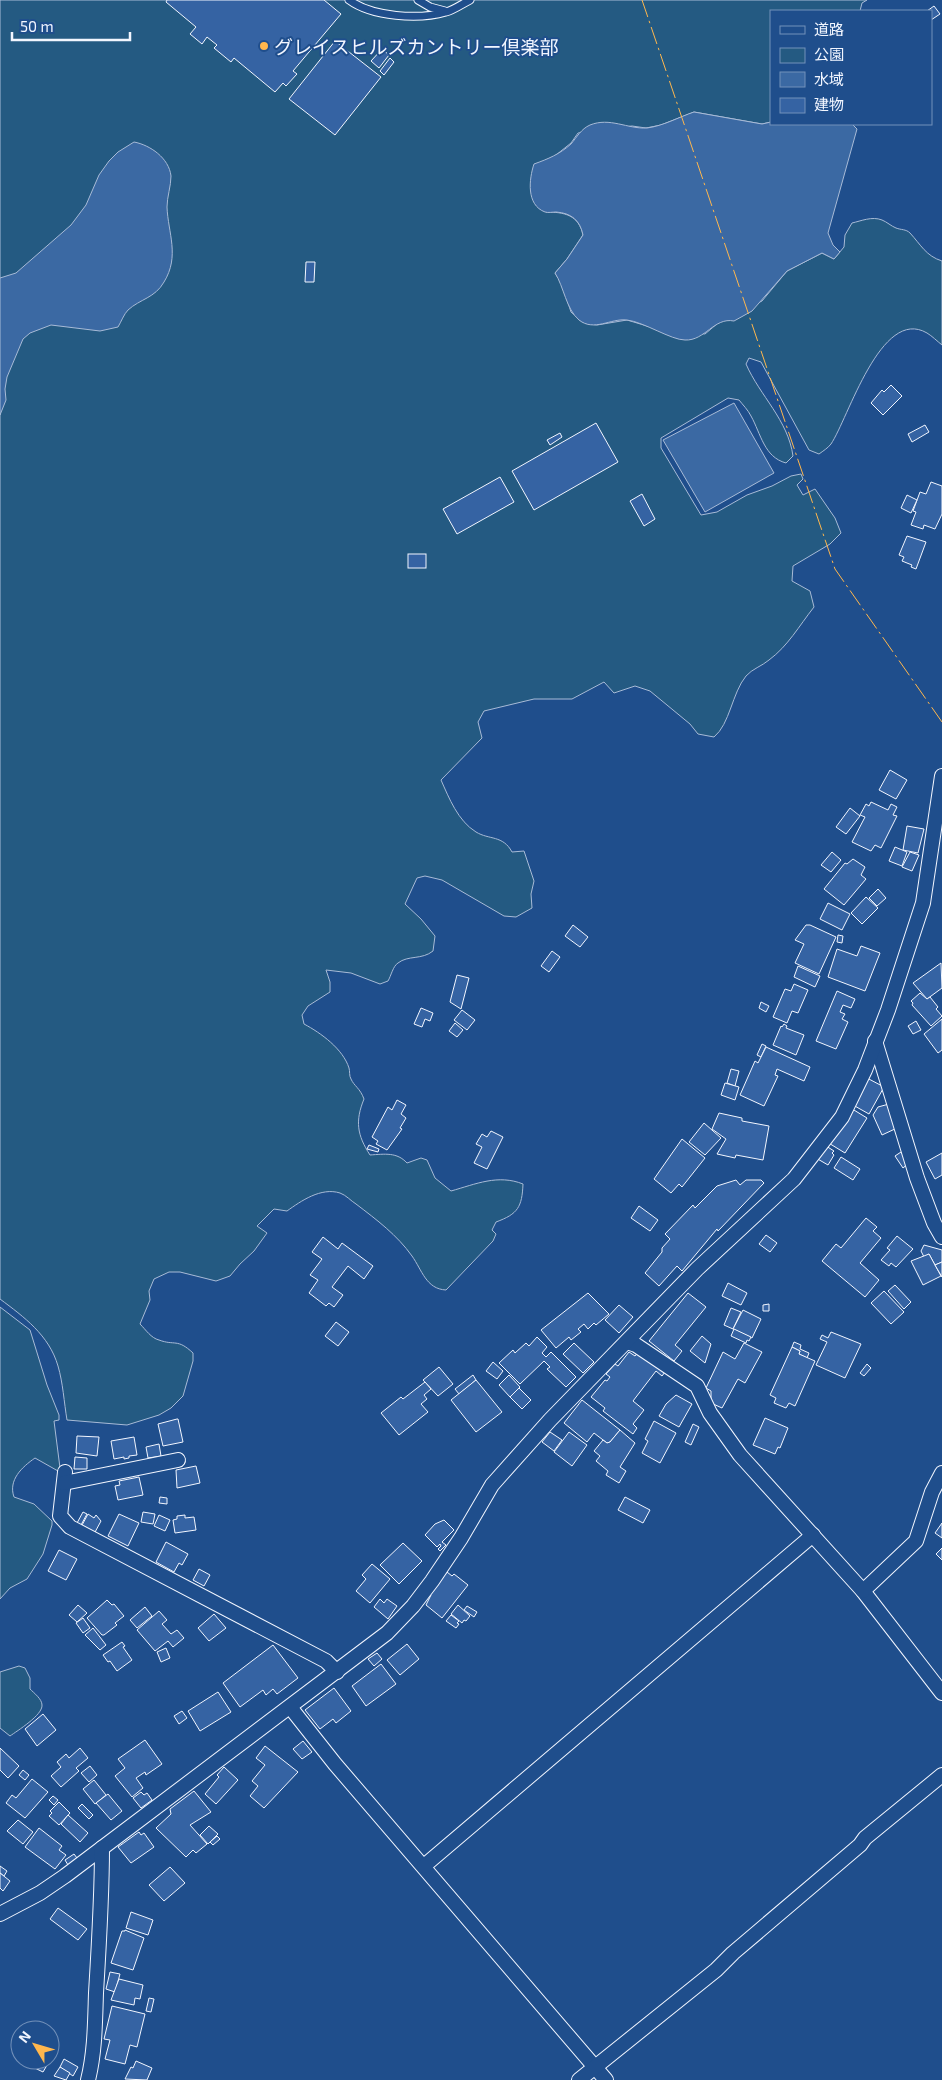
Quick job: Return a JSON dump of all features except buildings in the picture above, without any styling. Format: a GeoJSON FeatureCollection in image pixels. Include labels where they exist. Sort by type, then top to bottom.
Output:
{"type":"FeatureCollection","features":[{"type":"Feature","properties":{"kind":"street"},"geometry":{"type":"LineString","coordinates":[[0,1914],[40,1893],[387,1634],[413,1606],[461,1538],[492,1485],[550,1420],[697,1268],[794,1179],[842,1117],[865,1070],[888,1010],[923,902],[942,776]]}},
{"type":"Feature","properties":{"kind":"street"},"geometry":{"type":"LineString","coordinates":[[875,1041],[917,1178],[942,1238]]}},
{"type":"Feature","properties":{"kind":"street"},"geometry":{"type":"LineString","coordinates":[[627,1342],[643,1350],[697,1386],[710,1413],[740,1455],[863,1591],[942,1693]]}},
{"type":"Feature","properties":{"kind":"street"},"geometry":{"type":"LineString","coordinates":[[178,1460],[65,1477],[60,1516],[70,1527],[326,1661],[337,1672]]}},
{"type":"Feature","properties":{"kind":"street"},"geometry":{"type":"LineString","coordinates":[[863,1591],[916,1541],[932,1492],[942,1473]]}},
{"type":"Feature","properties":{"kind":"street"},"geometry":{"type":"LineString","coordinates":[[424,1866],[813,1535]]}},
{"type":"Feature","properties":{"kind":"street"},"geometry":{"type":"LineString","coordinates":[[290,1707],[335,1764],[606,2080]]}},
{"type":"Feature","properties":{"kind":"street"},"geometry":{"type":"LineString","coordinates":[[579,2080],[716,1970],[733,1953],[860,1845],[865,1838],[942,1775]]}},
{"type":"Feature","properties":{"kind":"street"},"geometry":{"type":"LineString","coordinates":[[88,2080],[91,2066],[102,1901],[102,1848]]}},
{"type":"Feature","properties":{"kind":"lane"},"geometry":{"type":"LineString","coordinates":[[418,0],[430,7],[448,12]]}},
{"type":"Feature","properties":{"kind":"lane"},"geometry":{"type":"LineString","coordinates":[[351,1],[364,8],[420,17],[448,12],[470,0]]}},
{"type":"Feature","properties":{"kind":"green space"},"geometry":{"type":"Polygon","coordinates":[[[0,0],[867,0],[862,3],[860,10],[770,10],[770,122],[762,124],[694,112],[661,125],[646,128],[632,126],[578,133],[571,143],[551,159],[546,212],[570,216],[581,228],[583,235],[555,273],[562,284],[571,312],[581,321],[588,324],[597,325],[627,320],[647,326],[705,334],[718,323],[762,301],[787,271],[822,253],[834,259],[844,247],[845,235],[852,223],[870,219],[882,220],[896,228],[905,230],[928,253],[942,261],[942,345],[927,333],[910,329],[895,335],[881,350],[868,369],[831,444],[819,454],[809,450],[761,362],[749,358],[746,364],[752,376],[786,431],[793,456],[786,463],[773,456],[768,450],[750,414],[739,400],[728,398],[661,438],[661,448],[701,515],[717,512],[747,495],[772,486],[791,476],[801,474],[803,479],[797,485],[803,495],[815,489],[835,518],[841,533],[830,544],[793,566],[792,581],[810,591],[814,607],[782,648],[746,676],[737,691],[724,724],[714,737],[698,734],[690,724],[650,691],[635,686],[614,693],[604,682],[572,699],[534,699],[484,711],[478,722],[482,738],[441,780],[455,809],[464,822],[476,832],[500,840],[512,852],[524,851],[534,881],[531,894],[532,908],[516,917],[504,916],[442,880],[425,876],[417,878],[405,904],[435,936],[433,951],[424,956],[406,959],[398,963],[388,981],[380,984],[351,973],[326,970],[330,982],[330,992],[308,1006],[302,1015],[304,1024],[331,1042],[346,1061],[350,1078],[364,1099],[359,1114],[359,1128],[362,1141],[370,1155],[395,1155],[407,1163],[421,1158],[427,1160],[435,1178],[451,1191],[496,1180],[514,1181],[523,1184],[520,1204],[517,1209],[514,1213],[496,1222],[492,1230],[496,1234],[493,1241],[446,1290],[439,1289],[429,1282],[400,1241],[379,1222],[340,1193],[319,1193],[305,1199],[287,1211],[274,1209],[257,1226],[267,1233],[254,1251],[230,1276],[216,1281],[180,1272],[169,1272],[154,1279],[149,1291],[150,1300],[140,1324],[156,1339],[183,1345],[188,1348],[193,1353],[193,1361],[183,1396],[171,1408],[159,1415],[127,1425],[67,1420],[60,1372],[49,1345],[27,1320],[0,1299],[0,0]]]}},
{"type":"Feature","properties":{"kind":"green space"},"geometry":{"type":"Polygon","coordinates":[[[0,1307],[30,1330],[47,1385],[59,1415],[59,1420],[54,1421],[60,1468],[58,1471],[35,1458],[17,1475],[13,1485],[14,1497],[34,1504],[52,1521],[52,1525],[43,1554],[27,1579],[10,1588],[0,1599],[0,1307]]]}},
{"type":"Feature","properties":{"kind":"green space"},"geometry":{"type":"Polygon","coordinates":[[[19,1666],[25,1668],[30,1678],[30,1689],[39,1698],[42,1705],[34,1718],[10,1736],[0,1728],[0,1672],[19,1666]]]}},
{"type":"Feature","properties":{"kind":"water"},"geometry":{"type":"Polygon","coordinates":[[[694,112],[762,124],[770,122],[770,125],[853,125],[857,129],[828,233],[833,245],[840,252],[834,259],[822,253],[787,271],[752,311],[734,321],[721,322],[698,337],[685,340],[634,321],[621,320],[591,325],[579,320],[571,310],[555,273],[583,235],[582,230],[574,218],[566,214],[545,212],[539,209],[530,191],[534,164],[563,151],[590,125],[605,122],[647,128],[694,112]]]}},
{"type":"Feature","properties":{"kind":"water"},"geometry":{"type":"Polygon","coordinates":[[[134,142],[158,153],[167,164],[171,176],[167,207],[172,245],[169,272],[156,292],[128,310],[118,327],[100,331],[51,325],[30,333],[23,339],[7,377],[6,400],[0,415],[0,278],[16,273],[71,225],[86,205],[99,175],[109,161],[118,152],[134,142]]]}},
{"type":"Feature","properties":{"kind":"water"},"geometry":{"type":"Polygon","coordinates":[[[734,403],[774,473],[705,512],[663,440],[734,403]]]}},
{"type":"Feature","properties":{"kind":"power"},"geometry":{"type":"LineString","coordinates":[[642,0],[835,569],[942,722]]}},
{"type":"Feature","properties":{"kind":"place","name":"グレイスヒルズカントリー倶楽部"},"geometry":{"type":"Point","coordinates":[264,46]}}]}
